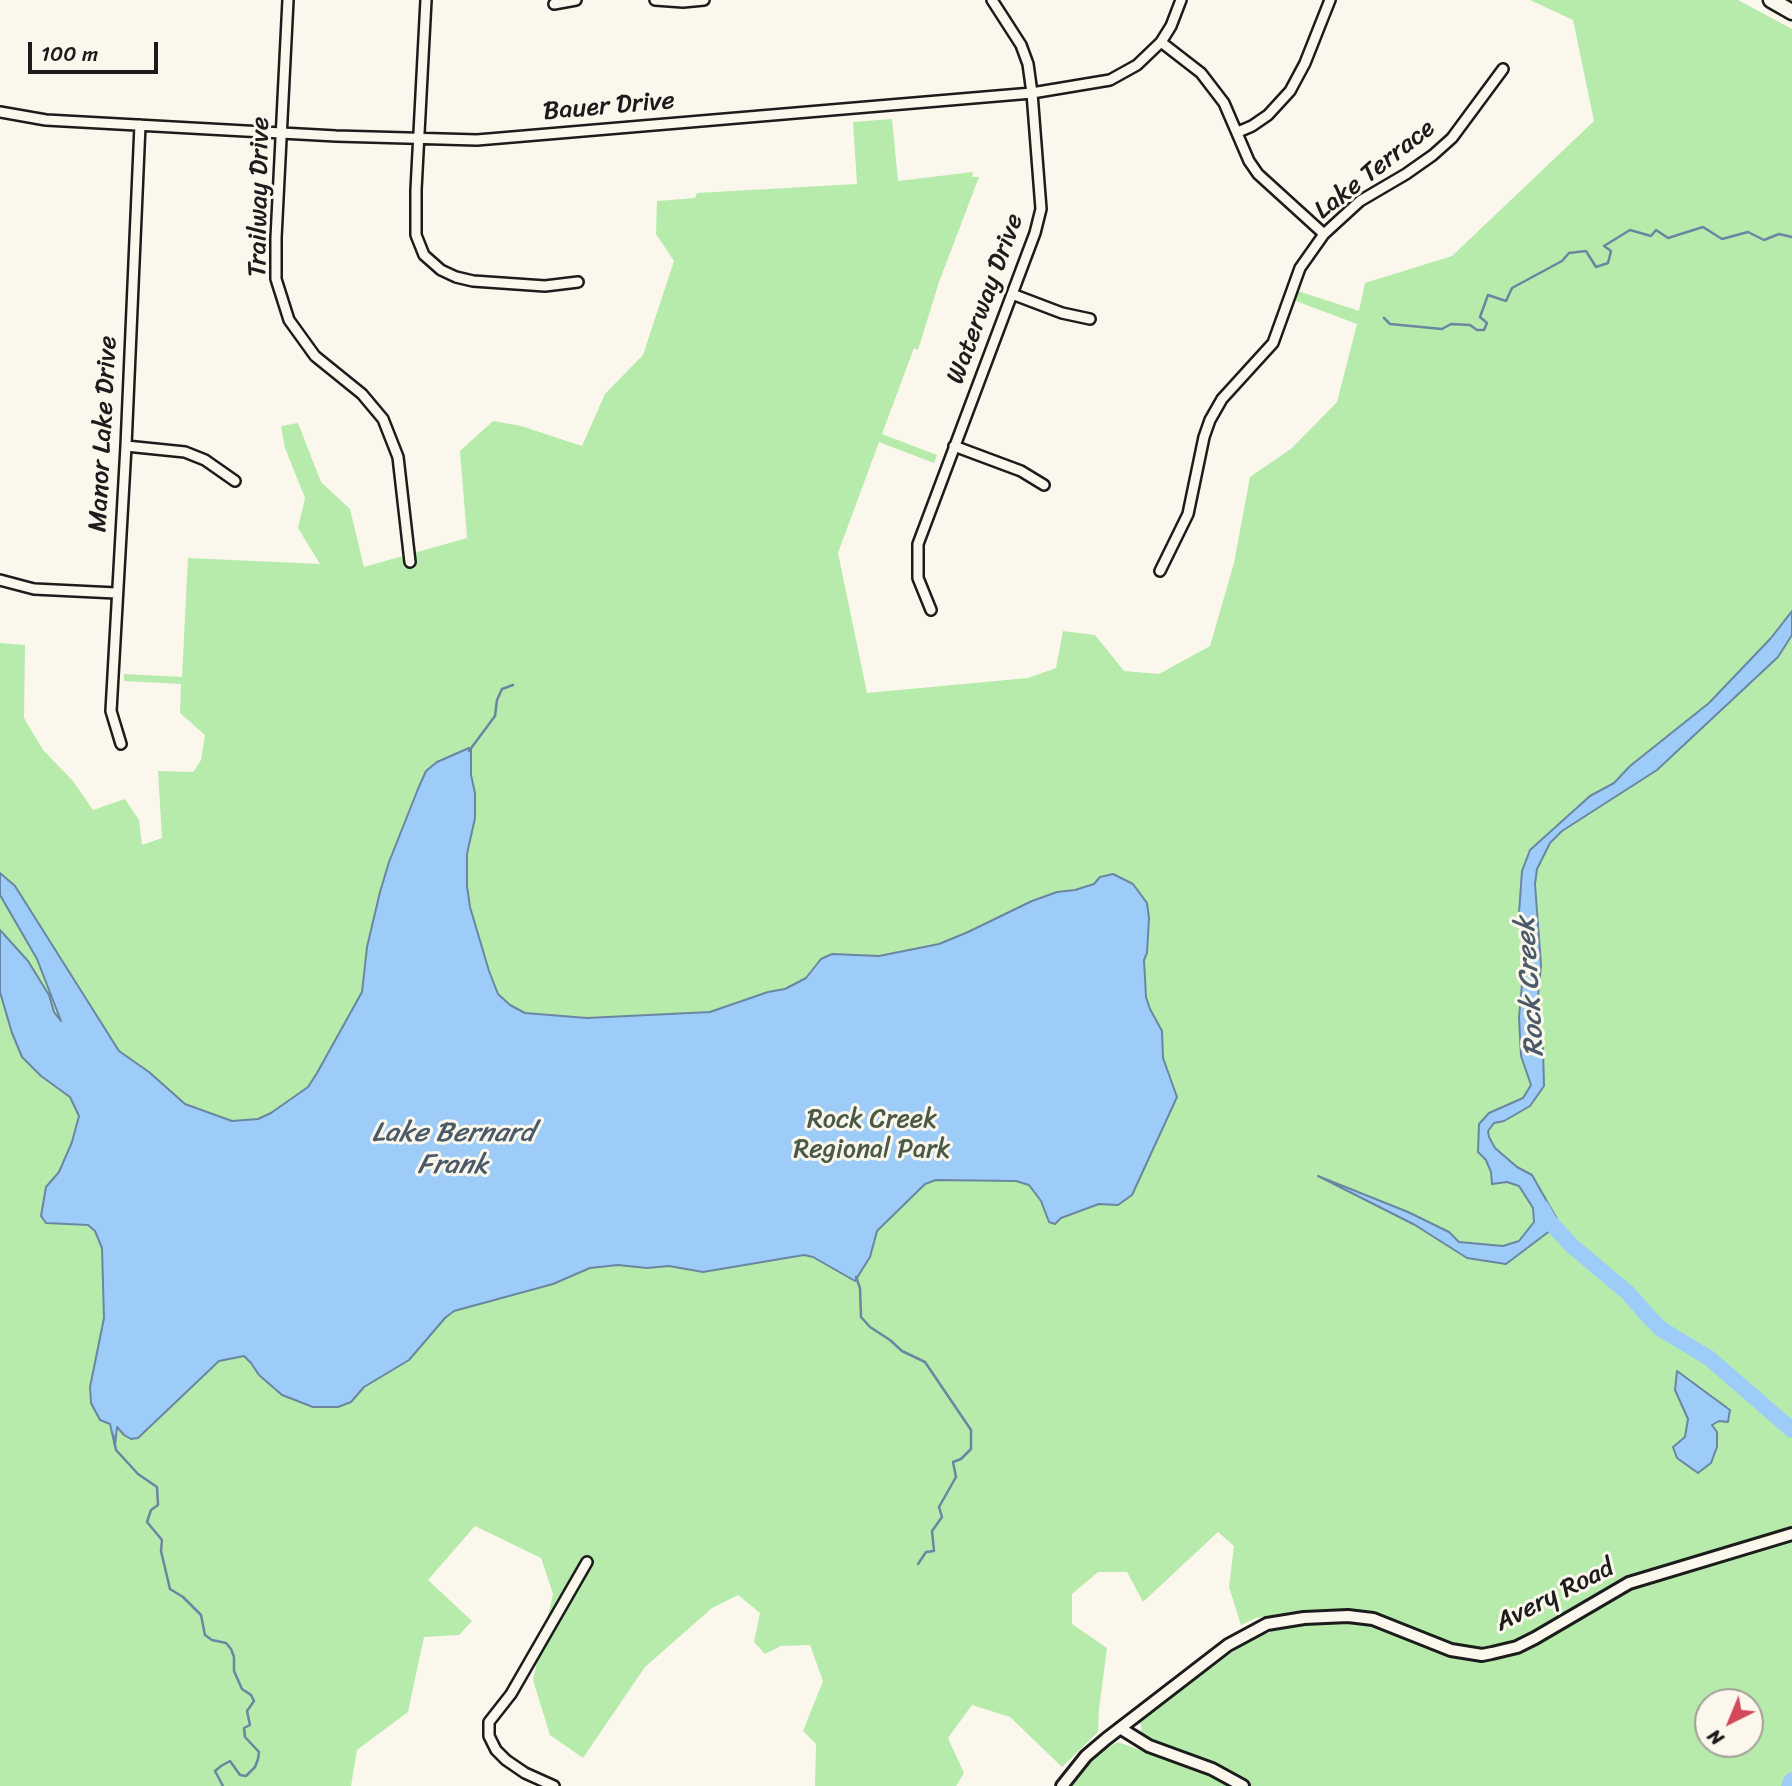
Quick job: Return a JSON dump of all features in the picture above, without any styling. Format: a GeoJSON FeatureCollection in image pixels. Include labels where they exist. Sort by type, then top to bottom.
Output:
{"type":"FeatureCollection","features":[{"type":"Feature","properties":{"kind":"main road"},"geometry":{"type":"LineString","coordinates":[[1771,0],[1792,12]]}},
{"type":"Feature","properties":{"kind":"street","name":"Trailway Drive"},"geometry":{"type":"LineString","coordinates":[[288,0],[276,279],[289,320],[315,356],[362,394],[383,419],[398,457],[410,562]]}},
{"type":"Feature","properties":{"kind":"street"},"geometry":{"type":"LineString","coordinates":[[426,0],[416,235],[424,255],[441,270],[473,281],[545,286],[578,282]]}},
{"type":"Feature","properties":{"kind":"street"},"geometry":{"type":"LineString","coordinates":[[554,4],[576,0]]}},
{"type":"Feature","properties":{"kind":"street"},"geometry":{"type":"LineString","coordinates":[[655,0],[704,0]]}},
{"type":"Feature","properties":{"kind":"street","name":"Waterway Drive"},"geometry":{"type":"LineString","coordinates":[[931,610],[918,578],[918,544],[1035,233],[1041,209],[1028,64],[1021,44],[992,0]]}},
{"type":"Feature","properties":{"kind":"street","name":"Bauer Drive"},"geometry":{"type":"LineString","coordinates":[[0,112],[46,120],[477,140],[1032,93],[1110,80],[1137,65],[1161,41],[1171,26],[1181,0]]}},
{"type":"Feature","properties":{"kind":"street"},"geometry":{"type":"LineString","coordinates":[[1238,132],[1268,115],[1290,92],[1330,0]]}},
{"type":"Feature","properties":{"kind":"street"},"geometry":{"type":"LineString","coordinates":[[1161,41],[1201,73],[1224,103],[1249,161],[1258,174],[1324,234]]}},
{"type":"Feature","properties":{"kind":"street","name":"Lake Terrace"},"geometry":{"type":"LineString","coordinates":[[1160,571],[1188,514],[1204,436],[1210,420],[1222,399],[1273,343],[1300,268],[1324,234],[1360,201],[1433,155],[1469,116],[1503,69]]}},
{"type":"Feature","properties":{"kind":"street","name":"Manor Lake Drive"},"geometry":{"type":"LineString","coordinates":[[121,744],[111,711],[140,125]]}},
{"type":"Feature","properties":{"kind":"street"},"geometry":{"type":"LineString","coordinates":[[1012,294],[1062,313],[1090,319]]}},
{"type":"Feature","properties":{"kind":"street"},"geometry":{"type":"LineString","coordinates":[[126,446],[185,452],[205,460],[235,481]]}},
{"type":"Feature","properties":{"kind":"street"},"geometry":{"type":"LineString","coordinates":[[954,446],[1021,471],[1044,485]]}},
{"type":"Feature","properties":{"kind":"street"},"geometry":{"type":"LineString","coordinates":[[0,580],[34,589],[116,593]]}},
{"type":"Feature","properties":{"kind":"street","name":"Avery Road"},"geometry":{"type":"LineString","coordinates":[[1062,1786],[1086,1756],[1120,1728],[1228,1646],[1267,1625],[1304,1618],[1348,1616],[1373,1619],[1451,1650],[1492,1653],[1517,1647],[1535,1638],[1629,1583],[1792,1534]]}},
{"type":"Feature","properties":{"kind":"street"},"geometry":{"type":"LineString","coordinates":[[554,1786],[525,1773],[506,1760],[496,1750],[490,1738],[489,1722],[511,1694],[587,1562]]}},
{"type":"Feature","properties":{"kind":"street"},"geometry":{"type":"LineString","coordinates":[[1120,1728],[1149,1746],[1212,1769],[1243,1786]]}},
{"type":"Feature","properties":{"kind":"green space","name":"Rock Creek Regional Park"},"geometry":{"type":"Polygon","coordinates":[[[1530,0],[1738,0],[1792,29],[1792,1531],[1631,1578],[1511,1646],[1479,1651],[1456,1648],[1375,1616],[1276,1620],[1274,1616],[1256,1618],[1241,1625],[1229,1587],[1234,1546],[1218,1532],[1143,1602],[1127,1572],[1098,1572],[1072,1594],[1072,1624],[1107,1648],[1098,1732],[1062,1767],[1010,1717],[972,1705],[948,1738],[964,1773],[956,1786],[815,1786],[816,1744],[803,1731],[823,1681],[810,1645],[781,1646],[765,1654],[754,1642],[760,1613],[738,1595],[712,1608],[645,1667],[583,1758],[550,1735],[533,1680],[553,1594],[541,1558],[475,1526],[428,1580],[472,1621],[459,1635],[424,1637],[408,1712],[357,1750],[351,1786],[0,1786],[0,643],[25,645],[24,718],[43,750],[73,781],[93,810],[125,799],[139,820],[142,845],[162,838],[158,771],[193,772],[201,760],[205,735],[180,713],[181,684],[124,681],[124,674],[182,677],[188,558],[320,564],[298,528],[305,498],[285,448],[281,426],[298,423],[321,482],[350,509],[364,567],[467,538],[460,451],[493,421],[521,426],[582,446],[605,394],[643,355],[674,261],[656,234],[657,201],[695,198],[697,193],[857,184],[853,122],[892,119],[898,181],[973,172],[972,177],[979,177],[939,282],[918,350],[914,348],[882,434],[937,455],[934,463],[879,442],[838,553],[867,693],[1028,678],[1056,668],[1063,631],[1095,635],[1124,671],[1159,674],[1210,646],[1234,563],[1250,477],[1292,448],[1337,402],[1357,324],[1293,300],[1298,291],[1359,311],[1365,283],[1452,256],[1594,121],[1573,20],[1530,0]]]}},
{"type":"Feature","properties":{"kind":"green space"},"geometry":{"type":"Polygon","coordinates":[[[1792,1540],[1792,1786],[1250,1786],[1135,1735],[1142,1729],[1140,1722],[1227,1656],[1259,1635],[1278,1627],[1304,1623],[1357,1622],[1391,1630],[1476,1658],[1508,1655],[1532,1645],[1629,1588],[1792,1540]]]}},
{"type":"Feature","properties":{"kind":"green space"},"geometry":{"type":"Polygon","coordinates":[[[1118,1742],[1209,1775],[1227,1786],[1069,1786],[1098,1753],[1118,1742]]]}},
{"type":"Feature","properties":{"kind":"water"},"geometry":{"type":"Polygon","coordinates":[[[1792,611],[1792,635],[1778,657],[1657,770],[1562,831],[1550,843],[1537,869],[1535,884],[1541,965],[1536,1016],[1543,1049],[1544,1086],[1530,1106],[1504,1121],[1494,1123],[1488,1131],[1495,1148],[1517,1167],[1532,1175],[1557,1219],[1551,1230],[1506,1264],[1467,1258],[1415,1225],[1318,1176],[1408,1212],[1449,1232],[1459,1242],[1503,1246],[1519,1241],[1534,1222],[1533,1208],[1519,1186],[1507,1182],[1492,1184],[1486,1160],[1478,1152],[1479,1124],[1489,1113],[1523,1098],[1531,1085],[1521,1056],[1519,1017],[1522,984],[1527,969],[1519,913],[1522,871],[1530,850],[1590,796],[1614,783],[1630,766],[1709,703],[1771,638],[1792,611]]]}},
{"type":"Feature","properties":{"kind":"water","name":"Lake Bernard Frank"},"geometry":{"type":"Polygon","coordinates":[[[469,748],[475,793],[475,818],[467,854],[470,907],[498,994],[525,1013],[587,1018],[710,1012],[768,992],[785,989],[806,978],[821,959],[832,954],[879,956],[939,944],[1032,901],[1094,884],[1100,877],[1113,874],[1133,884],[1147,903],[1149,918],[1147,953],[1144,960],[1146,997],[1162,1031],[1163,1058],[1177,1097],[1132,1195],[1118,1205],[1099,1204],[1061,1218],[1055,1224],[1049,1222],[1041,1201],[1029,1185],[1016,1181],[936,1180],[925,1184],[877,1231],[870,1257],[855,1281],[813,1257],[804,1255],[703,1272],[669,1266],[647,1268],[618,1265],[590,1268],[553,1284],[454,1311],[409,1360],[364,1387],[351,1402],[338,1407],[313,1407],[282,1395],[259,1375],[244,1356],[219,1361],[138,1438],[131,1439],[117,1427],[115,1446],[110,1424],[100,1420],[91,1403],[90,1387],[104,1318],[102,1248],[95,1231],[88,1225],[46,1223],[41,1216],[46,1187],[59,1172],[72,1142],[79,1116],[70,1097],[41,1076],[22,1057],[0,992],[0,930],[28,961],[61,1021],[37,959],[0,895],[0,873],[15,886],[119,1051],[149,1072],[185,1104],[232,1121],[258,1119],[308,1087],[317,1073],[362,992],[367,947],[380,892],[389,862],[426,771],[437,762],[469,748]]]}},
{"type":"Feature","properties":{"kind":"water"},"geometry":{"type":"Polygon","coordinates":[[[1677,1371],[1730,1410],[1728,1422],[1719,1421],[1712,1425],[1717,1432],[1717,1447],[1711,1463],[1698,1473],[1677,1458],[1673,1447],[1685,1437],[1688,1419],[1675,1390],[1677,1371]]]}},
{"type":"Feature","properties":{"kind":"waterway"},"geometry":{"type":"LineString","coordinates":[[1384,318],[1390,324],[1442,329],[1451,324],[1470,325],[1477,330],[1484,330],[1487,323],[1480,317],[1488,295],[1506,301],[1512,288],[1562,261],[1569,253],[1586,251],[1596,267],[1608,263],[1611,251],[1604,246],[1630,230],[1651,236],[1656,230],[1668,238],[1703,227],[1722,239],[1748,232],[1764,240],[1779,234],[1792,237]]}},
{"type":"Feature","properties":{"kind":"waterway"},"geometry":{"type":"LineString","coordinates":[[469,751],[495,716],[502,689],[513,685]]}},
{"type":"Feature","properties":{"kind":"waterway","name":"Rock Creek"},"geometry":{"type":"LineString","coordinates":[[1542,1208],[1549,1221],[1571,1245],[1628,1293],[1661,1329],[1709,1358],[1792,1430]]}},
{"type":"Feature","properties":{"kind":"waterway"},"geometry":{"type":"LineString","coordinates":[[856,1277],[860,1288],[861,1317],[902,1351],[925,1362],[971,1430],[971,1449],[961,1459],[953,1462],[956,1477],[939,1507],[942,1517],[932,1531],[934,1551],[926,1552],[918,1564]]}},
{"type":"Feature","properties":{"kind":"waterway"},"geometry":{"type":"LineString","coordinates":[[113,1435],[116,1450],[138,1474],[157,1487],[158,1505],[151,1510],[147,1522],[162,1540],[161,1551],[170,1589],[183,1597],[201,1615],[205,1635],[212,1640],[226,1643],[231,1649],[234,1671],[242,1689],[251,1695],[254,1701],[247,1711],[250,1725],[244,1728],[245,1737],[259,1752],[258,1759],[255,1767],[246,1776],[240,1775],[230,1761],[221,1766],[215,1771],[223,1786]]}},
{"type":"Feature","properties":{"kind":"waterway","name":"Rock Creek"},"geometry":{"type":"LineString","coordinates":[[1789,1786],[1792,1780]]}}]}
